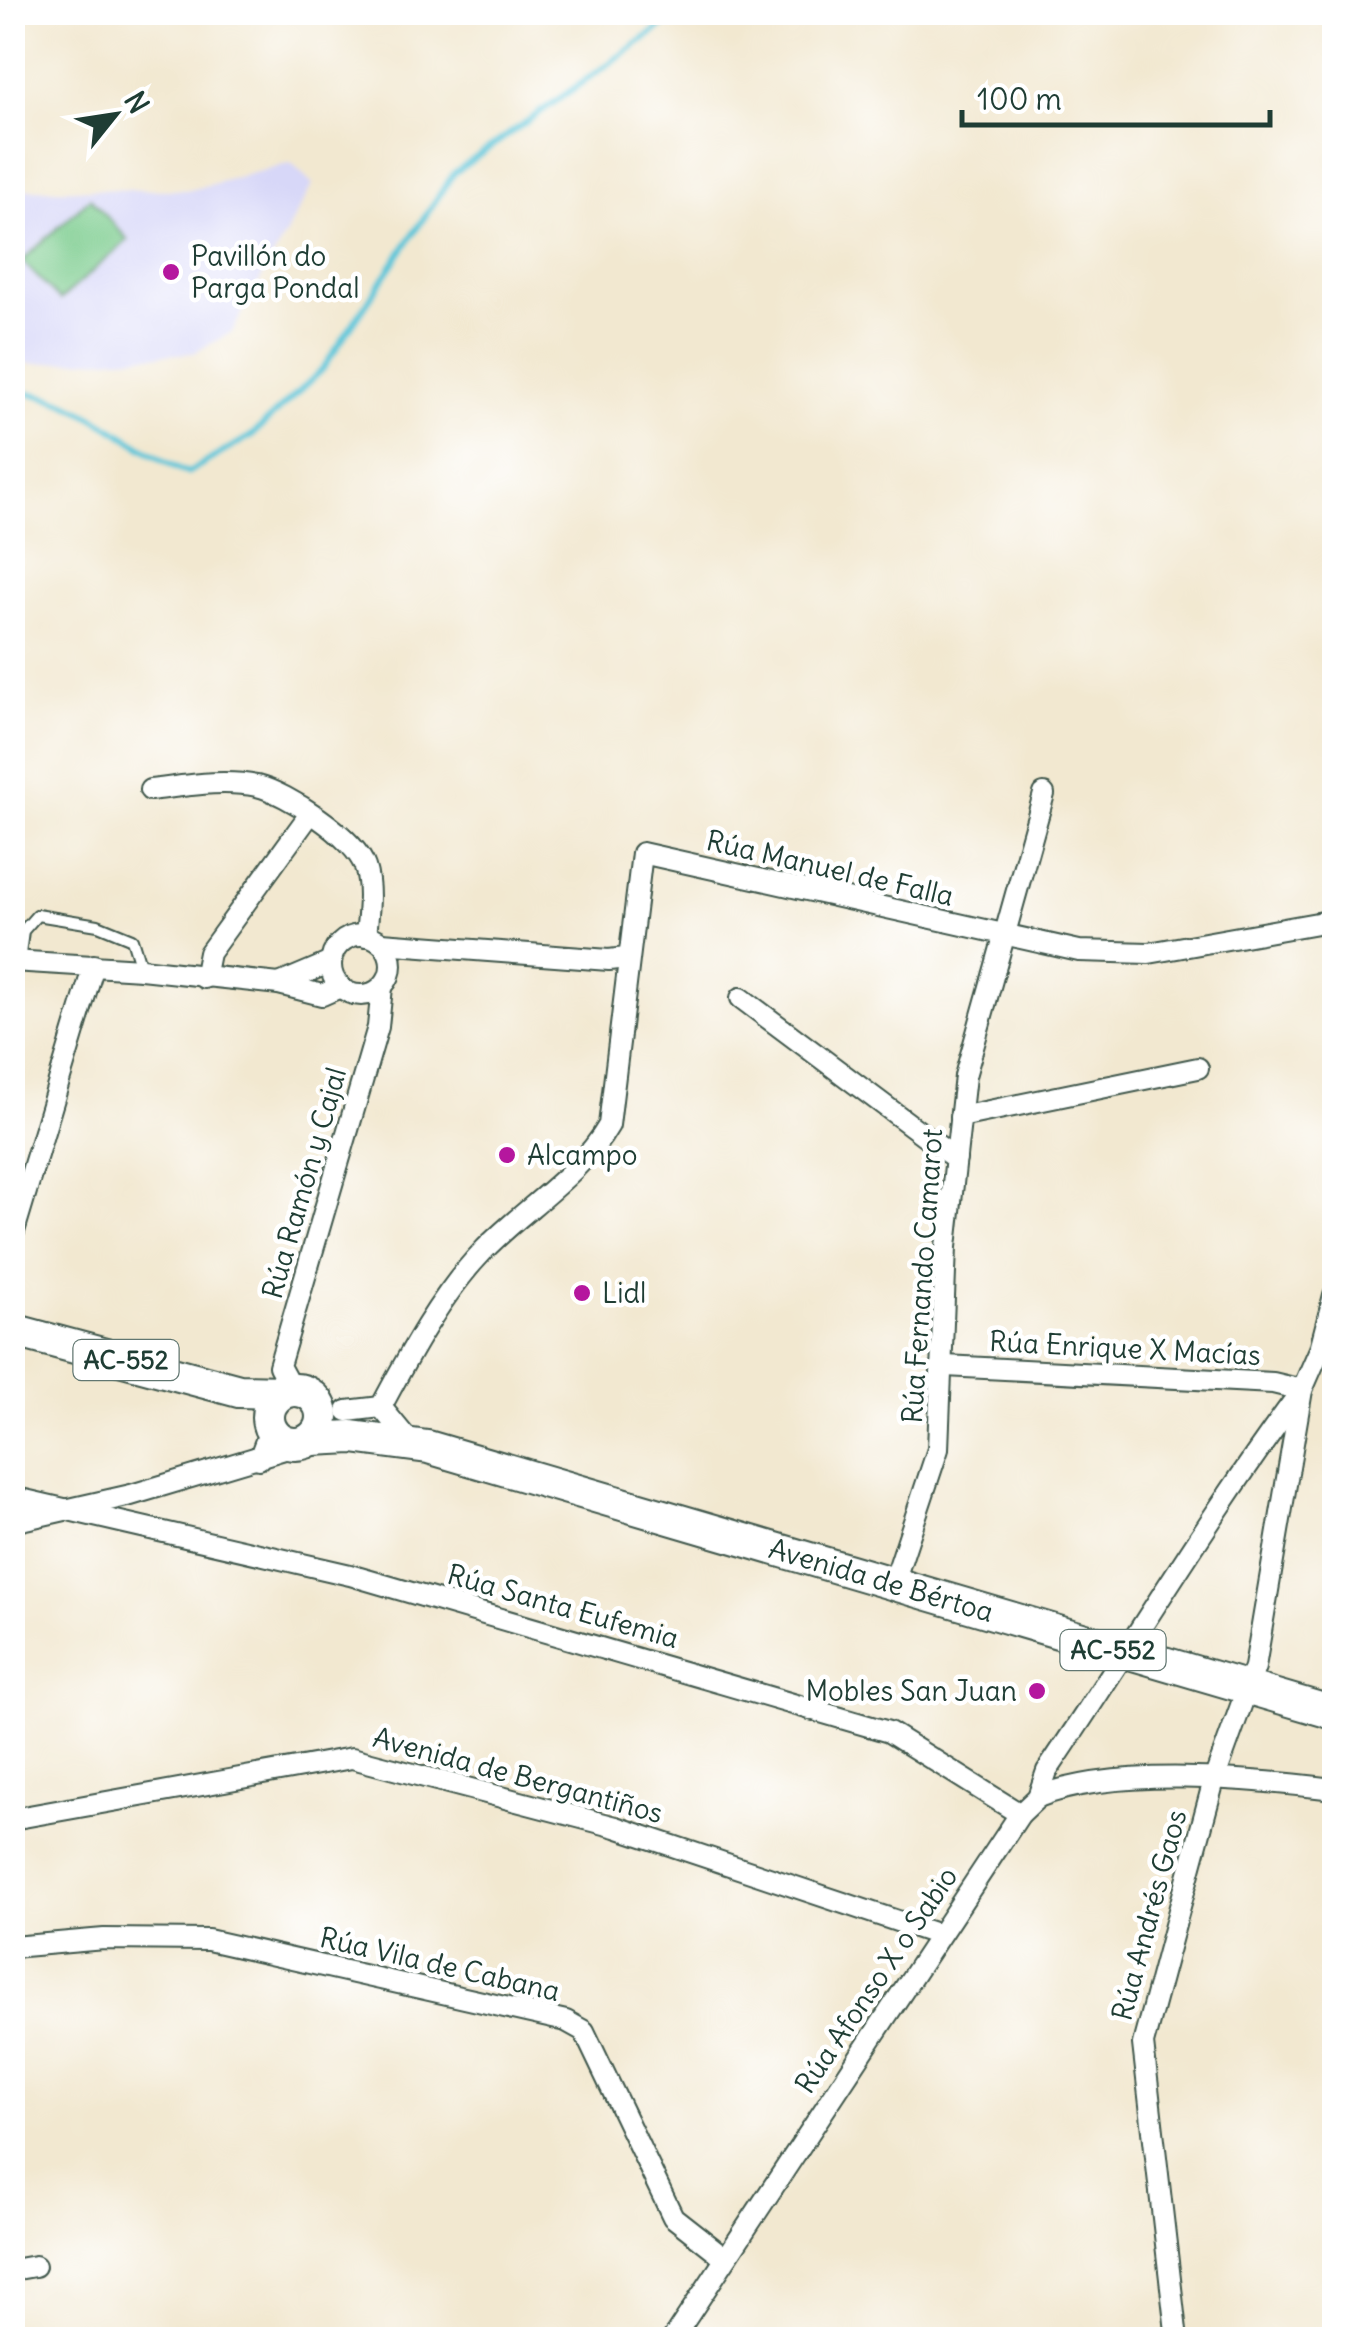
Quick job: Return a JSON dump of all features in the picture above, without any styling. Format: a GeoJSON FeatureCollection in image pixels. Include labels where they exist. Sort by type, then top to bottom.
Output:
{"type":"FeatureCollection","features":[{"type":"Feature","properties":{"kind":"main road","name":"AC-552"},"geometry":{"type":"LineString","coordinates":[[12,1330],[239,1391],[310,1399]]}},
{"type":"Feature","properties":{"kind":"main road"},"geometry":{"type":"LineString","coordinates":[[239,1391],[281,1439]]}},
{"type":"Feature","properties":{"kind":"main road"},"geometry":{"type":"LineString","coordinates":[[310,1399],[323,1418],[281,1439],[270,1406],[310,1399]]}},
{"type":"Feature","properties":{"kind":"main road","name":"Avenida de Bértoa"},"geometry":{"type":"LineString","coordinates":[[310,1399],[416,1441],[1334,1713]]}},
{"type":"Feature","properties":{"kind":"main road","name":"Avenida de Bértoa"},"geometry":{"type":"LineString","coordinates":[[281,1439],[352,1436],[416,1441]]}},
{"type":"Feature","properties":{"kind":"street"},"geometry":{"type":"LineString","coordinates":[[150,790],[215,783],[260,786],[345,836],[365,865],[374,940],[387,978]]}},
{"type":"Feature","properties":{"kind":"street","name":"Rúa Fernando Camarot"},"geometry":{"type":"LineString","coordinates":[[892,1585],[938,1450],[945,1366],[946,1247],[966,1076],[1044,794]]}},
{"type":"Feature","properties":{"kind":"street"},"geometry":{"type":"LineString","coordinates":[[204,978],[208,953],[310,814]]}},
{"type":"Feature","properties":{"kind":"street","name":"Rúa Manuel de Falla"},"geometry":{"type":"LineString","coordinates":[[626,958],[642,853],[1079,951],[1149,953],[1334,920]]}},
{"type":"Feature","properties":{"kind":"street"},"geometry":{"type":"LineString","coordinates":[[278,984],[331,962],[340,944],[374,940],[568,965],[626,958],[609,1125],[589,1153],[462,1261],[381,1407]]}},
{"type":"Feature","properties":{"kind":"street"},"geometry":{"type":"LineString","coordinates":[[16,962],[141,969],[278,984],[322,995],[340,987],[365,996],[402,959],[430,948]]}},
{"type":"Feature","properties":{"kind":"street"},"geometry":{"type":"LineString","coordinates":[[331,962],[340,987]]}},
{"type":"Feature","properties":{"kind":"street"},"geometry":{"type":"LineString","coordinates":[[12,1238],[94,966]]}},
{"type":"Feature","properties":{"kind":"street","name":"Rúa Ramón y Cajal"},"geometry":{"type":"LineString","coordinates":[[310,1399],[280,1366],[378,1027],[387,978]]}},
{"type":"Feature","properties":{"kind":"street"},"geometry":{"type":"LineString","coordinates":[[742,998],[956,1159]]}},
{"type":"Feature","properties":{"kind":"street"},"geometry":{"type":"LineString","coordinates":[[960,1117],[1198,1068]]}},
{"type":"Feature","properties":{"kind":"street"},"geometry":{"type":"LineString","coordinates":[[1302,1390],[1320,1349],[1334,1294]]}},
{"type":"Feature","properties":{"kind":"street","name":"Rúa Enrique X Macías"},"geometry":{"type":"LineString","coordinates":[[945,1366],[1273,1383],[1302,1390]]}},
{"type":"Feature","properties":{"kind":"street","name":"Rúa Afonso X o Sabio"},"geometry":{"type":"LineString","coordinates":[[672,2340],[1020,1814],[1038,1797],[1048,1771],[1252,1458],[1302,1390]]}},
{"type":"Feature","properties":{"kind":"street","name":"Rúa Andrés Gaos"},"geometry":{"type":"LineString","coordinates":[[1178,2340],[1143,2044],[1214,1780],[1249,1690],[1302,1390]]}},
{"type":"Feature","properties":{"kind":"street"},"geometry":{"type":"LineString","coordinates":[[310,1399],[381,1407],[416,1441]]}},
{"type":"Feature","properties":{"kind":"street"},"geometry":{"type":"LineString","coordinates":[[12,1522],[67,1510],[281,1439]]}},
{"type":"Feature","properties":{"kind":"street"},"geometry":{"type":"LineString","coordinates":[[1252,1458],[1274,1462],[1287,1474]]}},
{"type":"Feature","properties":{"kind":"street","name":"Rúa Santa Eufemia"},"geometry":{"type":"LineString","coordinates":[[12,1497],[350,1574],[889,1732],[1020,1814]]}},
{"type":"Feature","properties":{"kind":"street","name":"Avenida de Bergantiños"},"geometry":{"type":"LineString","coordinates":[[12,1819],[352,1758],[616,1827],[939,1935]]}},
{"type":"Feature","properties":{"kind":"street"},"geometry":{"type":"LineString","coordinates":[[1038,1797],[1094,1782],[1214,1780],[1334,1788]]}},
{"type":"Feature","properties":{"kind":"street","name":"Rúa Vila de Cabana"},"geometry":{"type":"LineString","coordinates":[[12,1947],[104,1939],[208,1940],[566,2021],[584,2031],[673,2217],[724,2256]]}},
{"type":"Feature","properties":{"kind":"street"},"geometry":{"type":"LineString","coordinates":[[12,2270],[35,2266]]}},
{"type":"Feature","properties":{"kind":"lane"},"geometry":{"type":"LineString","coordinates":[[16,962],[23,931],[37,915],[98,925],[132,939],[141,969]]}},
{"type":"Feature","properties":{"kind":"shaded area"},"geometry":{"type":"Polygon","coordinates":[[[291,163],[313,184],[232,332],[194,353],[32,364],[13,360],[12,170],[18,189],[190,190],[291,163]]]}},
{"type":"Feature","properties":{"kind":"green space"},"geometry":{"type":"Polygon","coordinates":[[[90,198],[128,240],[60,300],[22,261],[90,198]]]}},
{"type":"Feature","properties":{"kind":"waterway"},"geometry":{"type":"LineString","coordinates":[[12,393],[34,394],[80,410],[187,473],[251,436],[322,370],[454,173],[682,12]]}},
{"type":"Feature","properties":{"kind":"place","name":"Pavillón do Parga Pondal"},"geometry":{"type":"Point","coordinates":[171,272]}},
{"type":"Feature","properties":{"kind":"place","name":"Alcampo"},"geometry":{"type":"Point","coordinates":[507,1155]}},
{"type":"Feature","properties":{"kind":"place","name":"Lidl"},"geometry":{"type":"Point","coordinates":[582,1293]}},
{"type":"Feature","properties":{"kind":"place","name":"Mobles San Juan"},"geometry":{"type":"Point","coordinates":[1037,1691]}}]}
